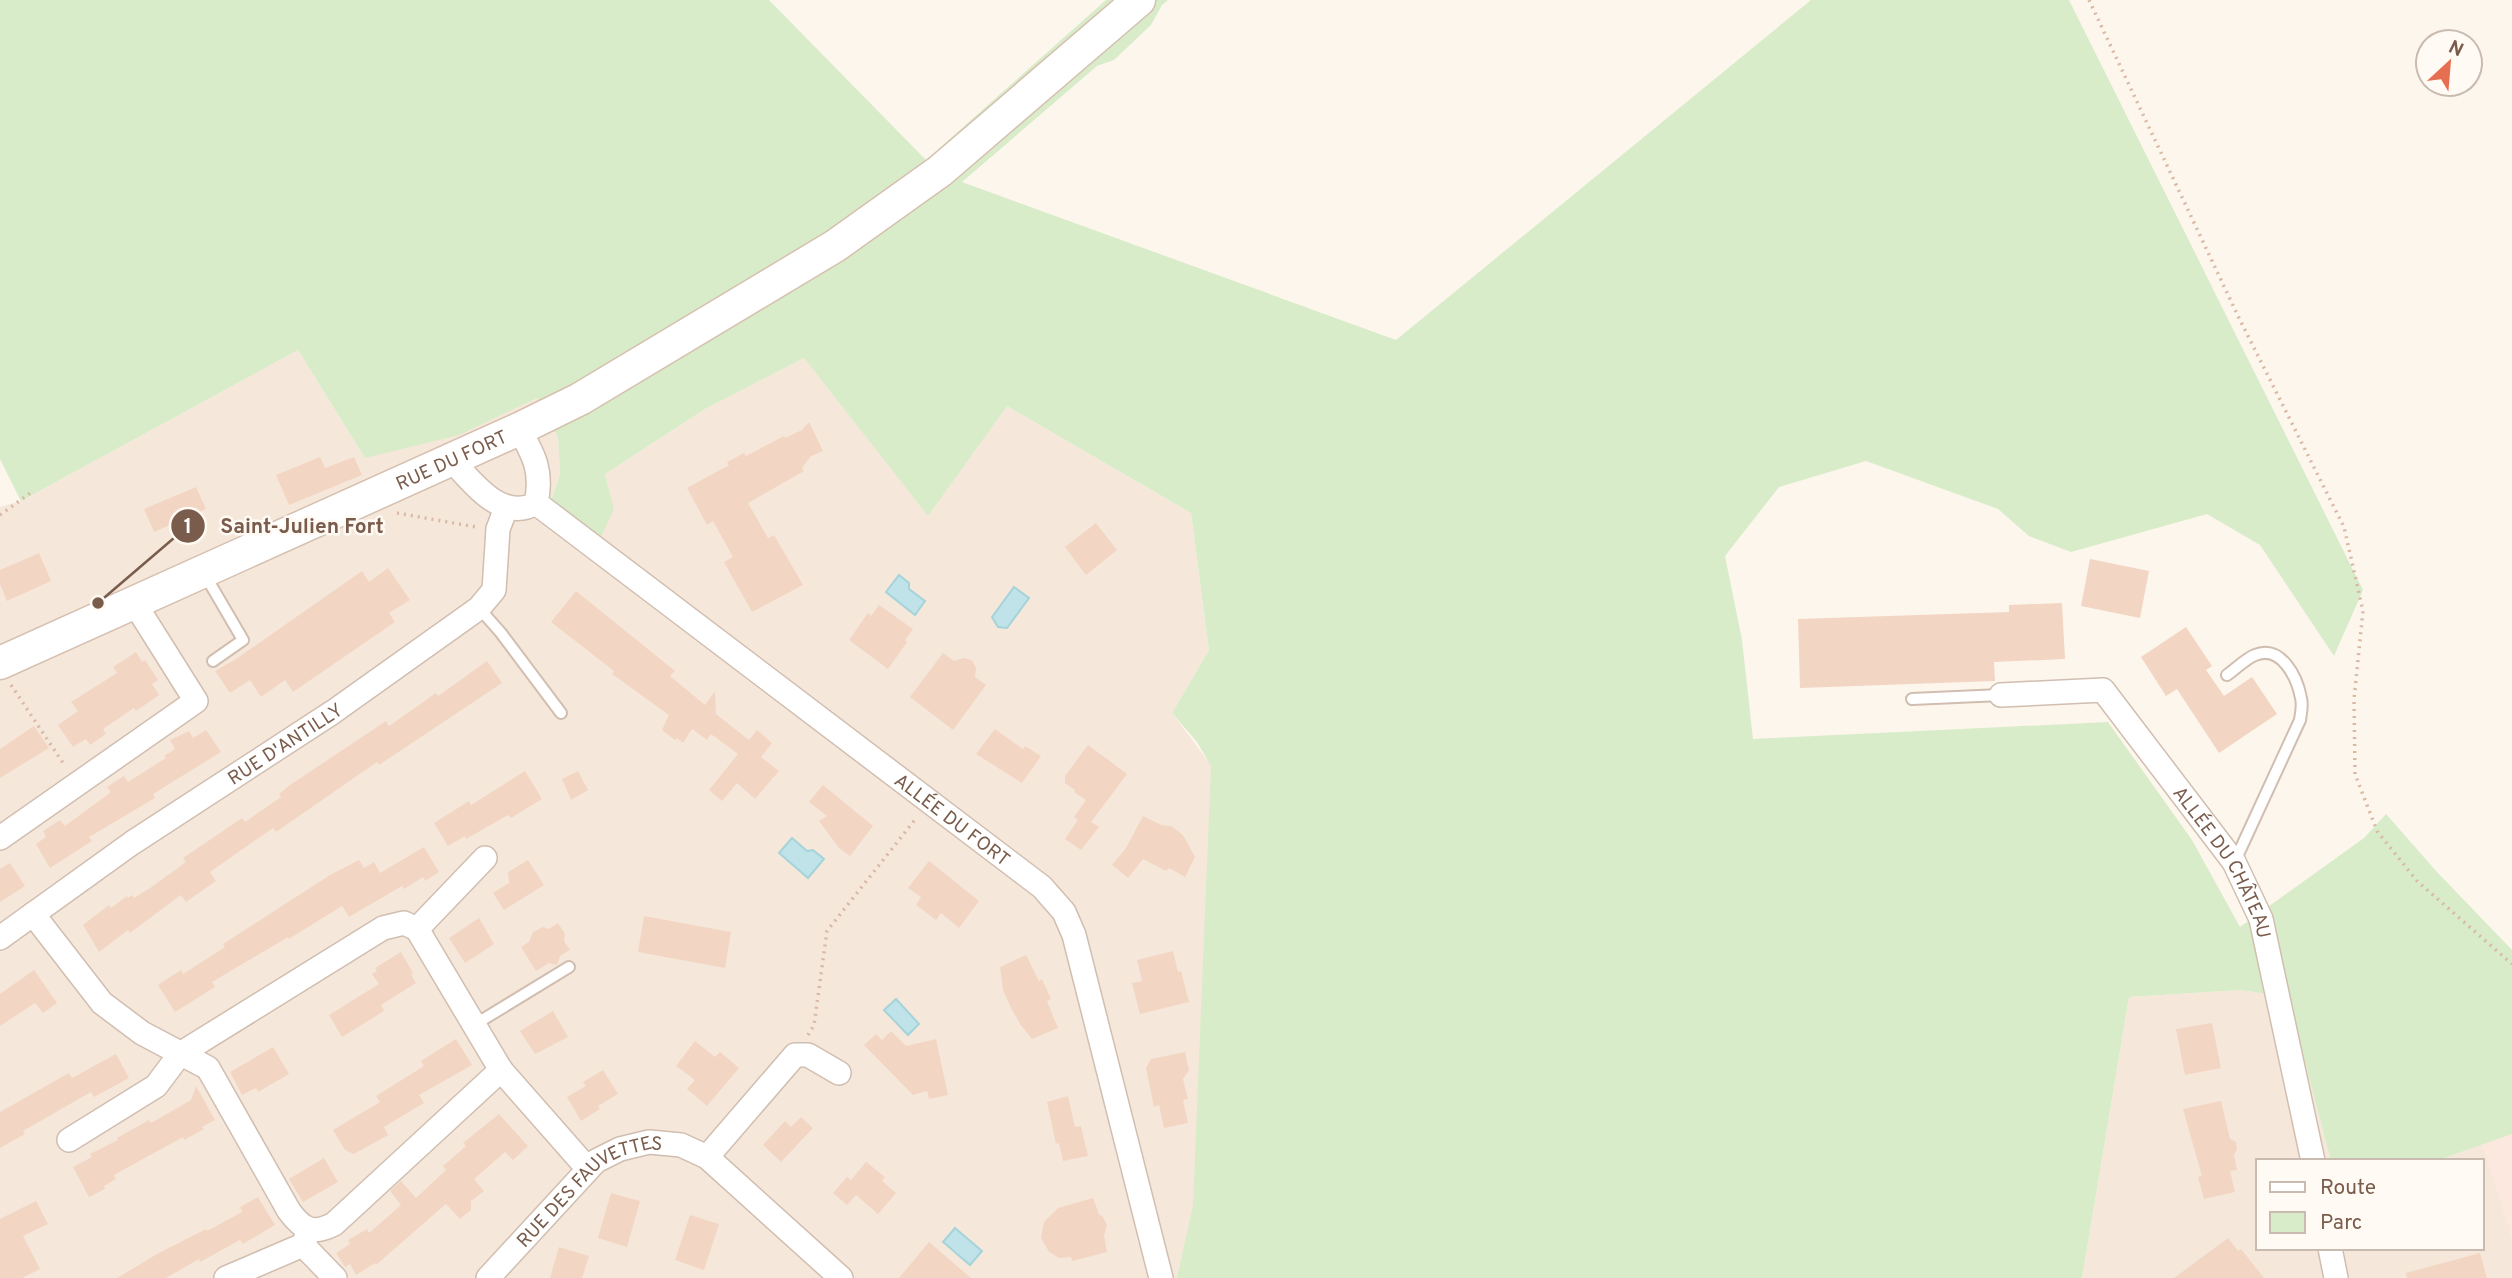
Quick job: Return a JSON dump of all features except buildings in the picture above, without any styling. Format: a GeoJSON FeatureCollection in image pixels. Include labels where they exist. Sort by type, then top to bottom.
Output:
{"type":"FeatureCollection","features":[{"type":"Feature","properties":{"kind":"main road","name":"RUE DU FORT"},"geometry":{"type":"LineString","coordinates":[[3,669],[203,572],[580,399],[835,246],[940,171],[1139,0]]}},
{"type":"Feature","properties":{"kind":"street"},"geometry":{"type":"LineString","coordinates":[[452,460],[486,496],[502,518],[527,508],[536,503],[541,483],[534,455],[519,429]]}},
{"type":"Feature","properties":{"kind":"street","name":"ALLÉE DU FORT"},"geometry":{"type":"LineString","coordinates":[[536,503],[1042,887],[1064,912],[1074,935],[1161,1278]]}},
{"type":"Feature","properties":{"kind":"street","name":"RUE D'ANTILLY"},"geometry":{"type":"LineString","coordinates":[[0,938],[132,843],[332,712],[479,608],[494,590],[502,518]]}},
{"type":"Feature","properties":{"kind":"street"},"geometry":{"type":"LineString","coordinates":[[0,838],[195,701],[135,604]]}},
{"type":"Feature","properties":{"kind":"street","name":"ALLÉE DU CHÂTEAU"},"geometry":{"type":"LineString","coordinates":[[2001,695],[2104,690],[2234,862],[2261,919],[2312,1159]]}},
{"type":"Feature","properties":{"kind":"street"},"geometry":{"type":"LineString","coordinates":[[417,929],[485,858]]}},
{"type":"Feature","properties":{"kind":"street"},"geometry":{"type":"LineString","coordinates":[[33,914],[102,1003],[142,1033],[208,1068],[289,1211],[335,1278]]}},
{"type":"Feature","properties":{"kind":"street"},"geometry":{"type":"LineString","coordinates":[[69,1140],[156,1086],[180,1054],[383,928],[404,923],[417,929],[501,1070],[588,1169]]}},
{"type":"Feature","properties":{"kind":"street"},"geometry":{"type":"LineString","coordinates":[[707,1157],[795,1055],[808,1055],[839,1073]]}},
{"type":"Feature","properties":{"kind":"street"},"geometry":{"type":"LineString","coordinates":[[226,1278],[334,1224],[501,1070]]}},
{"type":"Feature","properties":{"kind":"street","name":"RUE DES FAUVETTES"},"geometry":{"type":"LineString","coordinates":[[488,1278],[596,1161],[620,1149],[649,1142],[681,1145],[707,1157],[841,1278]]}},
{"type":"Feature","properties":{"kind":"street"},"geometry":{"type":"LineString","coordinates":[[2330,1250],[2336,1278]]}},
{"type":"Feature","properties":{"kind":"lane"},"geometry":{"type":"LineString","coordinates":[[203,572],[243,640],[214,660]]}},
{"type":"Feature","properties":{"kind":"lane"},"geometry":{"type":"LineString","coordinates":[[479,608],[561,713]]}},
{"type":"Feature","properties":{"kind":"lane"},"geometry":{"type":"LineString","coordinates":[[2227,675],[2255,655],[2267,653],[2287,664],[2302,700],[2300,720],[2234,862]]}},
{"type":"Feature","properties":{"kind":"lane"},"geometry":{"type":"LineString","coordinates":[[1912,699],[2001,695]]}},
{"type":"Feature","properties":{"kind":"lane"},"geometry":{"type":"LineString","coordinates":[[474,1025],[569,967]]}},
{"type":"Feature","properties":{"kind":"path"},"geometry":{"type":"LineString","coordinates":[[2089,0],[2238,316],[2344,527],[2363,611],[2354,699],[2355,774],[2377,831],[2417,881],[2512,964]]}},
{"type":"Feature","properties":{"kind":"path"},"geometry":{"type":"LineString","coordinates":[[0,515],[33,491]]}},
{"type":"Feature","properties":{"kind":"path"},"geometry":{"type":"LineString","coordinates":[[368,498],[373,510],[502,518]]}},
{"type":"Feature","properties":{"kind":"path"},"geometry":{"type":"LineString","coordinates":[[3,669],[78,785]]}},
{"type":"Feature","properties":{"kind":"path"},"geometry":{"type":"LineString","coordinates":[[795,1055],[814,1025],[827,931],[929,801]]}},
{"type":"Feature","properties":{"kind":"shaded area"},"geometry":{"type":"Polygon","coordinates":[[[298,350],[365,458],[537,398],[558,437],[560,474],[550,504],[614,509],[605,474],[705,409],[804,358],[928,515],[1007,406],[1191,513],[1209,650],[1172,713],[1211,765],[1202,1235],[1181,1266],[1177,1278],[0,1278],[0,507],[21,501],[298,350]]]}},
{"type":"Feature","properties":{"kind":"shaded area"},"geometry":{"type":"Polygon","coordinates":[[[2240,990],[2289,997],[2330,1159],[2256,1159],[2256,1250],[2484,1250],[2484,1159],[2442,1159],[2512,1134],[2512,1278],[2082,1278],[2129,997],[2240,990]]]}},
{"type":"Feature","properties":{"kind":"shaded area"},"geometry":{"type":"Polygon","coordinates":[[[2512,1134],[2512,1238],[2482,1145],[2512,1134]]]}},
{"type":"Feature","properties":{"kind":"green space"},"geometry":{"type":"Polygon","coordinates":[[[0,0],[769,0],[926,160],[1106,0],[1168,0],[1162,5],[1151,25],[1114,60],[1097,66],[962,182],[1396,340],[1811,0],[2069,0],[2363,590],[2334,656],[2260,545],[2207,514],[2071,552],[2029,536],[1998,509],[1866,461],[1779,487],[1725,556],[1742,640],[1753,739],[2108,722],[2192,840],[2240,927],[2364,838],[2386,814],[2512,950],[2512,1134],[2442,1159],[2330,1159],[2288,997],[2240,990],[2129,997],[2082,1278],[1177,1278],[1193,1205],[1211,766],[1197,742],[1172,713],[1209,650],[1191,513],[1007,406],[928,516],[804,358],[705,409],[605,474],[614,509],[601,537],[550,504],[560,474],[558,437],[537,398],[459,435],[365,458],[298,350],[21,501],[0,459],[0,0]]]}},
{"type":"Feature","properties":{"kind":"water"},"geometry":{"type":"Polygon","coordinates":[[[899,575],[909,583],[909,589],[925,601],[915,615],[886,592],[899,575]]]}},
{"type":"Feature","properties":{"kind":"water"},"geometry":{"type":"Polygon","coordinates":[[[1014,587],[1029,598],[1007,628],[998,627],[992,617],[1014,587]]]}},
{"type":"Feature","properties":{"kind":"water"},"geometry":{"type":"Polygon","coordinates":[[[792,838],[807,851],[813,850],[824,859],[808,878],[779,853],[792,838]]]}},
{"type":"Feature","properties":{"kind":"water"},"geometry":{"type":"Polygon","coordinates":[[[896,999],[919,1024],[908,1035],[884,1010],[896,999]]]}},
{"type":"Feature","properties":{"kind":"water"},"geometry":{"type":"Polygon","coordinates":[[[955,1228],[982,1251],[970,1265],[943,1242],[955,1228]]]}},
{"type":"Feature","properties":{"kind":"place","name":"Saint-Julien Fort"},"geometry":{"type":"Point","coordinates":[98,603]}}]}
